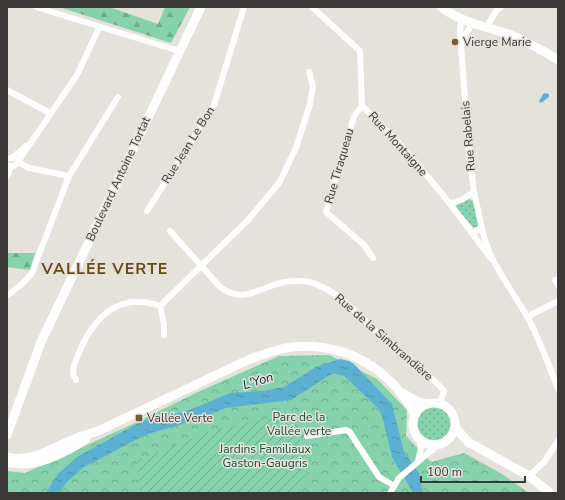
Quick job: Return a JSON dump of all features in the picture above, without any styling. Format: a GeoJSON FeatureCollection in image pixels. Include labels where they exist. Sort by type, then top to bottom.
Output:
{"type":"FeatureCollection","features":[{"type":"Feature","properties":{"kind":"street"},"geometry":{"type":"LineString","coordinates":[[36,7],[99,28],[179,51]]}},
{"type":"Feature","properties":{"kind":"street","name":"Boulevard Antoine Tortat"},"geometry":{"type":"LineString","coordinates":[[7,435],[9,420],[54,314],[201,7]]}},
{"type":"Feature","properties":{"kind":"street","name":"Rue Jean Le Bon"},"geometry":{"type":"LineString","coordinates":[[147,211],[214,105],[244,7]]}},
{"type":"Feature","properties":{"kind":"street","name":"Rue Montaigne"},"geometry":{"type":"LineString","coordinates":[[312,7],[360,51],[362,106],[412,159],[450,204],[491,259]]}},
{"type":"Feature","properties":{"kind":"street"},"geometry":{"type":"LineString","coordinates":[[441,7],[472,24],[528,43],[558,60]]}},
{"type":"Feature","properties":{"kind":"street"},"geometry":{"type":"LineString","coordinates":[[486,28],[501,7]]}},
{"type":"Feature","properties":{"kind":"street","name":"Rue Rabelais"},"geometry":{"type":"LineString","coordinates":[[461,19],[461,42],[469,153],[474,192],[482,228],[491,259],[527,317],[547,359],[558,389]]}},
{"type":"Feature","properties":{"kind":"street"},"geometry":{"type":"LineString","coordinates":[[461,42],[472,24]]}},
{"type":"Feature","properties":{"kind":"street"},"geometry":{"type":"LineString","coordinates":[[7,177],[12,165],[34,137],[77,75],[99,28]]}},
{"type":"Feature","properties":{"kind":"street"},"geometry":{"type":"LineString","coordinates":[[160,306],[263,203],[279,183],[296,148],[310,104],[313,86],[309,72]]}},
{"type":"Feature","properties":{"kind":"street"},"geometry":{"type":"LineString","coordinates":[[7,90],[50,113]]}},
{"type":"Feature","properties":{"kind":"street"},"geometry":{"type":"LineString","coordinates":[[7,296],[24,282],[32,273],[38,261],[69,176],[118,97]]}},
{"type":"Feature","properties":{"kind":"street","name":"Rue Tiraqueau"},"geometry":{"type":"LineString","coordinates":[[362,106],[354,116],[326,212],[364,245],[373,258]]}},
{"type":"Feature","properties":{"kind":"street"},"geometry":{"type":"LineString","coordinates":[[9,159],[34,137]]}},
{"type":"Feature","properties":{"kind":"street"},"geometry":{"type":"LineString","coordinates":[[12,165],[69,176]]}},
{"type":"Feature","properties":{"kind":"street"},"geometry":{"type":"LineString","coordinates":[[450,204],[463,199],[474,192]]}},
{"type":"Feature","properties":{"kind":"street"},"geometry":{"type":"LineString","coordinates":[[472,233],[482,228]]}},
{"type":"Feature","properties":{"kind":"street","name":"Rue de la Simbrandière"},"geometry":{"type":"LineString","coordinates":[[170,232],[220,287],[235,294],[254,294],[272,285],[290,281],[312,282],[335,295],[418,368],[434,379],[444,391],[440,403]]}},
{"type":"Feature","properties":{"kind":"street"},"geometry":{"type":"LineString","coordinates":[[76,380],[73,376],[73,368],[86,335],[101,317],[122,304],[132,302],[142,301],[160,306]]}},
{"type":"Feature","properties":{"kind":"street"},"geometry":{"type":"LineString","coordinates":[[527,317],[558,301]]}},
{"type":"Feature","properties":{"kind":"street"},"geometry":{"type":"LineString","coordinates":[[160,306],[164,324],[164,335]]}},
{"type":"Feature","properties":{"kind":"street"},"geometry":{"type":"LineString","coordinates":[[7,456],[27,458],[41,454],[74,439],[98,431],[248,360],[270,352],[290,347],[325,348],[357,358],[371,366],[392,382],[402,392],[416,401],[427,404],[440,403],[450,410],[455,420],[453,432],[399,478],[390,493]]}},
{"type":"Feature","properties":{"kind":"street"},"geometry":{"type":"LineString","coordinates":[[402,392],[415,414]]}},
{"type":"Feature","properties":{"kind":"street"},"geometry":{"type":"LineString","coordinates":[[418,461],[421,448],[419,438],[413,427],[415,414],[427,404]]}},
{"type":"Feature","properties":{"kind":"street"},"geometry":{"type":"LineString","coordinates":[[455,426],[468,442],[529,476],[550,493]]}},
{"type":"Feature","properties":{"kind":"street"},"geometry":{"type":"LineString","coordinates":[[307,436],[346,430],[349,432],[379,477],[393,486]]}},
{"type":"Feature","properties":{"kind":"street"},"geometry":{"type":"LineString","coordinates":[[7,463],[24,464],[40,462],[75,446],[98,431]]}},
{"type":"Feature","properties":{"kind":"street"},"geometry":{"type":"LineString","coordinates":[[419,438],[428,444],[443,442],[468,442]]}},
{"type":"Feature","properties":{"kind":"street"},"geometry":{"type":"LineString","coordinates":[[529,476],[544,462],[558,441]]}},
{"type":"Feature","properties":{"kind":"green space"},"geometry":{"type":"Polygon","coordinates":[[[59,7],[109,7],[158,24],[165,7],[190,7],[171,43],[59,7]]]}},
{"type":"Feature","properties":{"kind":"green space"},"geometry":{"type":"Polygon","coordinates":[[[469,199],[473,201],[478,224],[477,227],[473,227],[456,207],[458,203],[463,203],[469,199]]]}},
{"type":"Feature","properties":{"kind":"green space"},"geometry":{"type":"Polygon","coordinates":[[[7,253],[35,253],[30,270],[7,267],[7,253]]]}},
{"type":"Feature","properties":{"kind":"green space","name":"Parc de la Vallée verte"},"geometry":{"type":"Polygon","coordinates":[[[329,355],[377,379],[407,410],[406,436],[431,462],[464,453],[502,474],[529,493],[7,493],[7,471],[25,473],[133,424],[200,391],[279,356],[329,355]]]}},
{"type":"Feature","properties":{"kind":"green space"},"geometry":{"type":"Polygon","coordinates":[[[431,406],[437,406],[441,407],[448,413],[451,423],[450,430],[444,437],[437,440],[431,440],[427,439],[420,433],[417,426],[417,420],[418,416],[424,409],[431,406]]]}},
{"type":"Feature","properties":{"kind":"green space"},"geometry":{"type":"Polygon","coordinates":[[[324,409],[329,425],[301,434],[296,418],[324,409]]]}},
{"type":"Feature","properties":{"kind":"green space","name":"Jardins Familiaux Gaston-Gaugris"},"geometry":{"type":"Polygon","coordinates":[[[292,418],[301,442],[312,455],[299,493],[141,493],[136,461],[213,430],[257,420],[292,418]]]}},
{"type":"Feature","properties":{"kind":"water"},"geometry":{"type":"Polygon","coordinates":[[[544,93],[549,94],[549,97],[541,103],[539,101],[544,93]]]}},
{"type":"Feature","properties":{"kind":"water"},"geometry":{"type":"Polygon","coordinates":[[[340,359],[354,364],[392,404],[404,452],[419,473],[423,493],[413,493],[392,457],[382,416],[378,408],[344,376],[333,373],[291,400],[226,408],[196,420],[145,435],[84,467],[67,482],[59,493],[46,493],[58,474],[77,457],[142,421],[187,411],[230,393],[262,391],[284,387],[316,367],[340,359]]]}},
{"type":"Feature","properties":{"kind":"place","name":"Vierge Marie"},"geometry":{"type":"Point","coordinates":[455,42]}},
{"type":"Feature","properties":{"kind":"place","name":"Vallée Verte"},"geometry":{"type":"Point","coordinates":[139,418]}},
{"type":"Feature","properties":{"kind":"district","name":"VALLÉE VERTE"},"geometry":{"type":"Point","coordinates":[105,269]}},
{"type":"Feature","properties":{"kind":"water label","name":"L'Yon"},"geometry":{"type":"Point","coordinates":[258,381]}}]}
